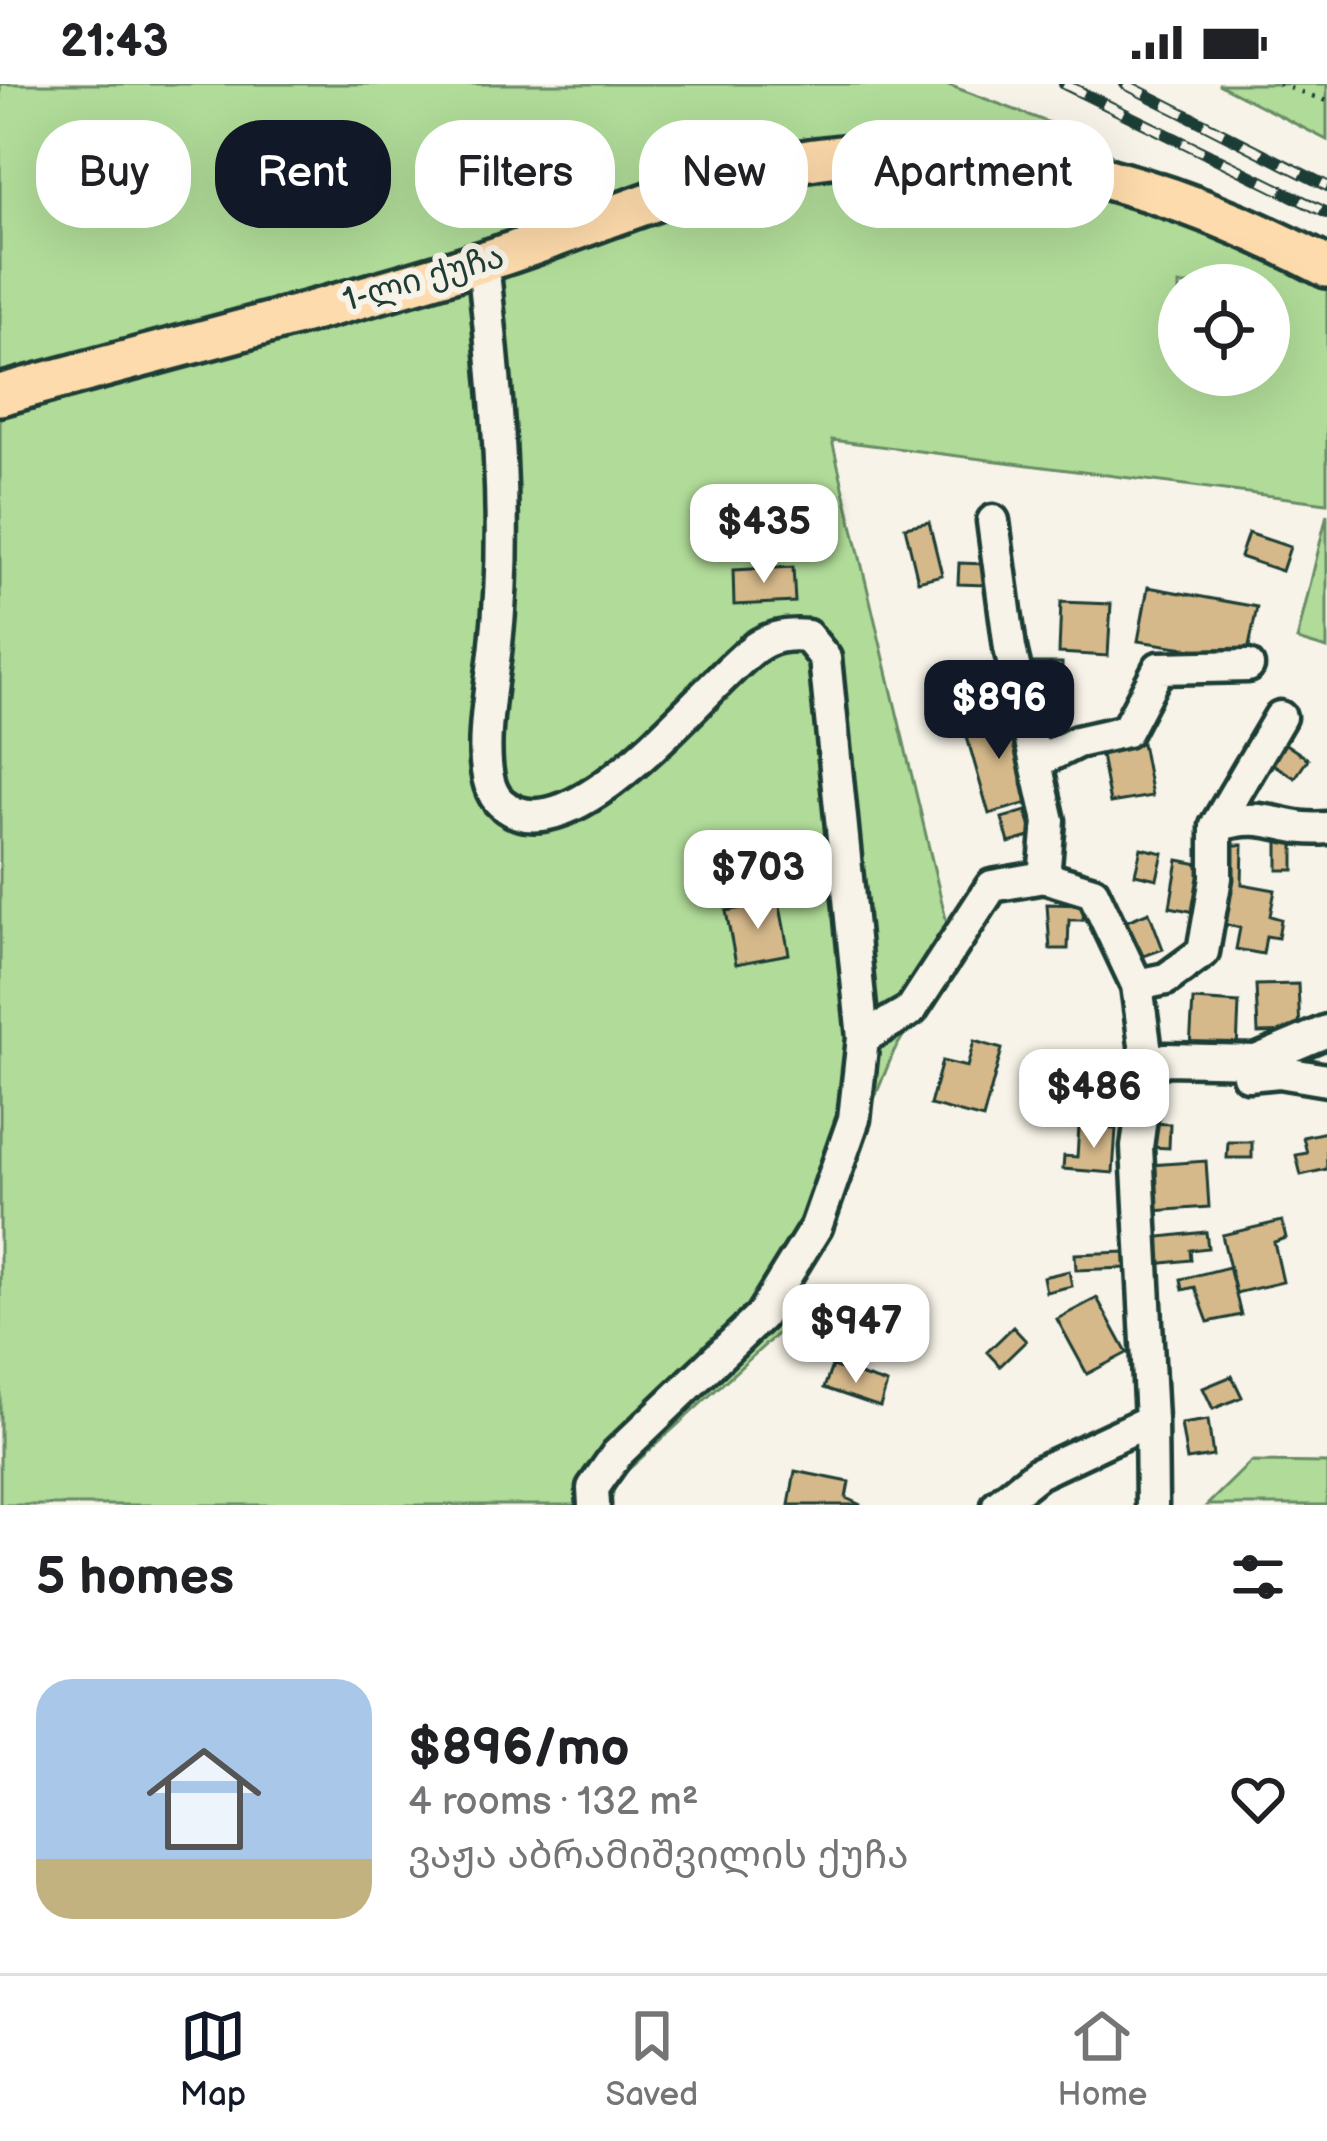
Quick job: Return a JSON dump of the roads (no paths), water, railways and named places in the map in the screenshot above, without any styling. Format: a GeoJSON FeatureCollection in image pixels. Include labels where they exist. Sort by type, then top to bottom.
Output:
{"type":"FeatureCollection","features":[{"type":"Feature","properties":{"kind":"main road","name":"1-ლი ქუჩა"},"geometry":{"type":"LineString","coordinates":[[0,395],[483,262],[783,164],[878,154],[1063,165],[1154,188],[1252,227],[1327,267]]}},
{"type":"Feature","properties":{"kind":"street"},"geometry":{"type":"LineString","coordinates":[[483,262],[495,377],[502,597],[485,749],[493,791],[499,802],[518,813],[547,815],[642,758],[756,647],[786,633],[807,636],[825,658],[863,1038],[854,1119],[816,1227],[761,1316],[617,1454],[593,1488],[594,1505]]}},
{"type":"Feature","properties":{"kind":"street"},"geometry":{"type":"LineString","coordinates":[[993,521],[1010,648],[1039,760],[1048,821],[1044,877]]}},
{"type":"Feature","properties":{"kind":"street"},"geometry":{"type":"LineString","coordinates":[[1039,760],[1077,742],[1126,731],[1159,668],[1248,666]]}},
{"type":"Feature","properties":{"kind":"street"},"geometry":{"type":"LineString","coordinates":[[1137,985],[1166,979],[1203,952],[1216,878],[1216,826],[1280,717]]}},
{"type":"Feature","properties":{"kind":"street"},"geometry":{"type":"LineString","coordinates":[[1216,826],[1251,814],[1308,829],[1327,828]]}},
{"type":"Feature","properties":{"kind":"street"},"geometry":{"type":"LineString","coordinates":[[863,1038],[911,1010],[992,886],[1044,877],[1093,892],[1137,985],[1157,1063],[1137,1147],[1153,1505]]}},
{"type":"Feature","properties":{"kind":"street"},"geometry":{"type":"LineString","coordinates":[[1157,1063],[1256,1061],[1327,1030]]}},
{"type":"Feature","properties":{"kind":"street"},"geometry":{"type":"LineString","coordinates":[[1157,1063],[1233,1076],[1279,1072],[1327,1080]]}},
{"type":"Feature","properties":{"kind":"street"},"geometry":{"type":"LineString","coordinates":[[998,1505],[1038,1473],[1150,1420]]}},
{"type":"Feature","properties":{"kind":"railway"},"geometry":{"type":"LineString","coordinates":[[1064,84],[1327,213]]}},
{"type":"Feature","properties":{"kind":"railway"},"geometry":{"type":"LineString","coordinates":[[1125,84],[1327,186]]}}]}
